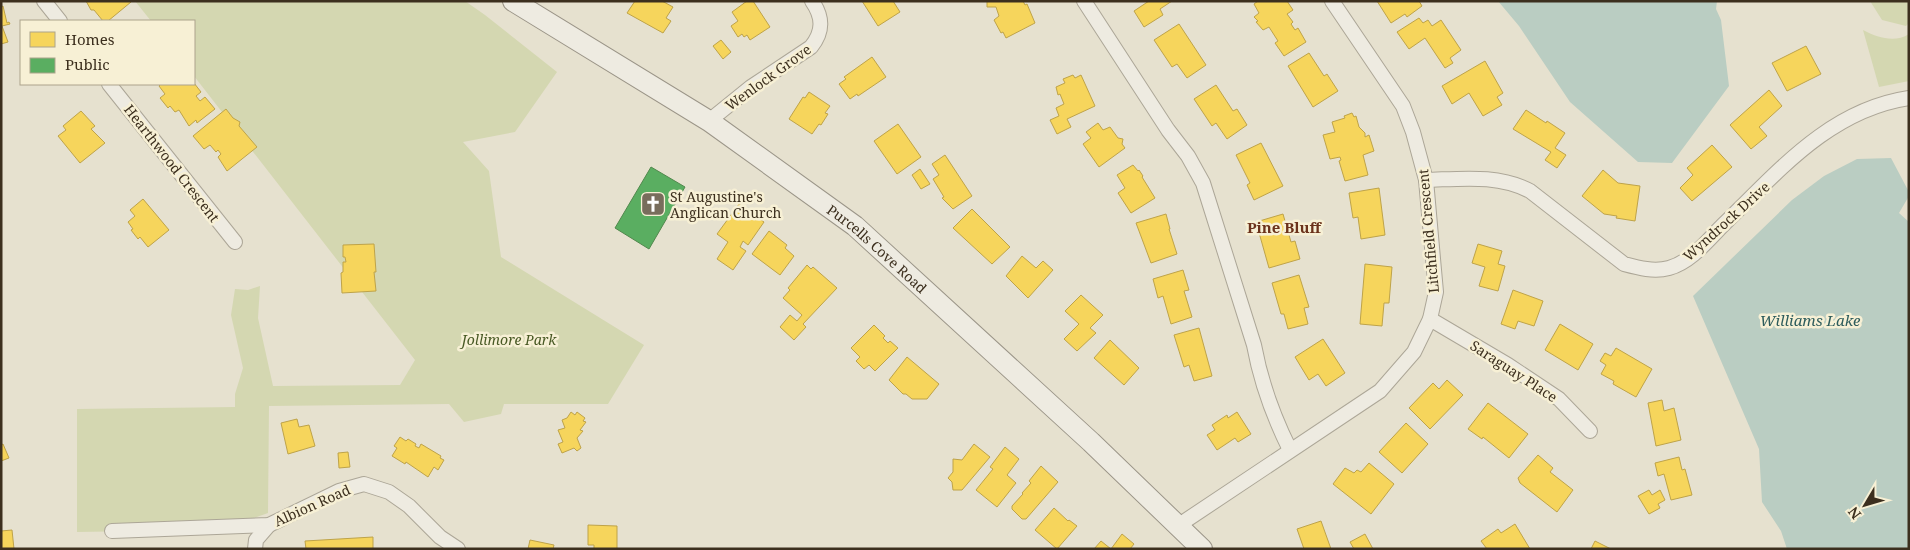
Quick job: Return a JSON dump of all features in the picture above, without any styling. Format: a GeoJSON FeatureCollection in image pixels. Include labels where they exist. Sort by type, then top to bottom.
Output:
{"type":"FeatureCollection","features":[{"type":"Feature","properties":{"kind":"main road","name":"Purcells Cove Road"},"geometry":{"type":"LineString","coordinates":[[513,1],[709,121],[855,226],[953,314],[1179,525],[1202,549]]}},
{"type":"Feature","properties":{"kind":"street"},"geometry":{"type":"LineString","coordinates":[[44,1],[59,20]]}},
{"type":"Feature","properties":{"kind":"street","name":"Wenlock Grove"},"geometry":{"type":"LineString","coordinates":[[709,121],[751,86],[815,43],[821,29],[821,18],[812,1]]}},
{"type":"Feature","properties":{"kind":"street"},"geometry":{"type":"LineString","coordinates":[[1084,1],[1163,122],[1188,156],[1202,183],[1254,345],[1259,373],[1268,401],[1290,450]]}},
{"type":"Feature","properties":{"kind":"street","name":"Litchfield Crescent"},"geometry":{"type":"LineString","coordinates":[[1179,525],[1380,391],[1414,352],[1430,319],[1436,292],[1426,180],[1413,132],[1403,106],[1332,1]]}},
{"type":"Feature","properties":{"kind":"street","name":"Hearthwood Crescent"},"geometry":{"type":"LineString","coordinates":[[110,85],[235,242]]}},
{"type":"Feature","properties":{"kind":"street","name":"Wyndrock Drive"},"geometry":{"type":"LineString","coordinates":[[1426,180],[1487,178],[1518,185],[1530,191],[1624,264],[1641,269],[1670,268],[1694,254],[1805,147],[1831,128],[1869,108],[1909,98]]}},
{"type":"Feature","properties":{"kind":"street","name":"Saraguay Place"},"geometry":{"type":"LineString","coordinates":[[1430,319],[1508,365],[1559,399],[1590,431]]}},
{"type":"Feature","properties":{"kind":"street","name":"Albion Road"},"geometry":{"type":"LineString","coordinates":[[112,531],[269,524],[338,491],[364,484],[389,492],[409,506],[440,537],[458,549]]}},
{"type":"Feature","properties":{"kind":"street"},"geometry":{"type":"LineString","coordinates":[[255,549],[256,540],[269,524]]}},
{"type":"Feature","properties":{"kind":"green space","name":"Jollimore Park"},"geometry":{"type":"Polygon","coordinates":[[[135,1],[465,1],[557,72],[515,132],[463,142],[489,171],[501,257],[644,345],[608,404],[504,404],[501,414],[464,422],[449,404],[269,406],[268,513],[251,519],[200,530],[77,532],[77,409],[235,407],[235,394],[243,368],[231,315],[235,289],[248,290],[260,286],[258,318],[273,386],[400,385],[415,360],[195,77],[195,20],[150,20],[135,1]]]}},
{"type":"Feature","properties":{"kind":"green space"},"geometry":{"type":"Polygon","coordinates":[[[1870,1],[1909,1],[1909,23],[1906,26],[1882,20],[1870,1]]]}},
{"type":"Feature","properties":{"kind":"green space"},"geometry":{"type":"Polygon","coordinates":[[[1863,30],[1892,39],[1909,34],[1909,81],[1879,87],[1863,30]]]}},
{"type":"Feature","properties":{"kind":"water"},"geometry":{"type":"Polygon","coordinates":[[[1498,1],[1717,1],[1716,9],[1721,20],[1729,86],[1672,163],[1638,162],[1570,102],[1519,26],[1498,1]]]}},
{"type":"Feature","properties":{"kind":"water","name":"Williams Lake"},"geometry":{"type":"Polygon","coordinates":[[[1891,158],[1909,192],[1909,196],[1899,213],[1909,222],[1909,549],[1787,549],[1781,531],[1762,502],[1759,449],[1693,296],[1792,200],[1824,176],[1857,159],[1891,158]]]}},
{"type":"Feature","properties":{"kind":"building: Homes"},"geometry":{"type":"Polygon","coordinates":[[[86,1],[131,2],[109,20],[102,20],[94,10],[91,10],[86,1]]]}},
{"type":"Feature","properties":{"kind":"building: Homes"},"geometry":{"type":"Polygon","coordinates":[[[635,1],[662,1],[673,7],[666,18],[671,21],[663,33],[627,13],[635,1]]]}},
{"type":"Feature","properties":{"kind":"building: Homes"},"geometry":{"type":"Polygon","coordinates":[[[747,1],[753,1],[770,27],[750,40],[747,35],[744,37],[742,34],[738,37],[731,26],[738,21],[732,12],[747,1]]]}},
{"type":"Feature","properties":{"kind":"building: Homes"},"geometry":{"type":"Polygon","coordinates":[[[862,1],[893,1],[900,12],[878,26],[862,1]]]}},
{"type":"Feature","properties":{"kind":"building: Homes"},"geometry":{"type":"Polygon","coordinates":[[[987,1],[1023,1],[1025,5],[1027,4],[1035,23],[1006,38],[994,20],[999,16],[996,7],[987,7],[987,1]]]}},
{"type":"Feature","properties":{"kind":"building: Homes"},"geometry":{"type":"Polygon","coordinates":[[[1149,1],[1172,1],[1160,9],[1163,15],[1144,27],[1134,11],[1149,1]]]}},
{"type":"Feature","properties":{"kind":"building: Homes"},"geometry":{"type":"Polygon","coordinates":[[[1258,1],[1287,1],[1293,10],[1287,14],[1293,22],[1291,24],[1295,30],[1298,28],[1306,42],[1284,56],[1275,43],[1278,41],[1269,27],[1263,30],[1256,22],[1258,21],[1254,17],[1259,13],[1254,4],[1258,1]]]}},
{"type":"Feature","properties":{"kind":"building: Homes"},"geometry":{"type":"Polygon","coordinates":[[[1377,1],[1419,1],[1422,6],[1407,17],[1405,14],[1391,23],[1377,1]]]}},
{"type":"Feature","properties":{"kind":"building: Homes"},"geometry":{"type":"Polygon","coordinates":[[[3,6],[7,23],[9,22],[10,24],[2,26],[8,42],[1,44],[1,7],[3,6]]]}},
{"type":"Feature","properties":{"kind":"building: Homes"},"geometry":{"type":"Polygon","coordinates":[[[1419,18],[1423,23],[1428,20],[1432,26],[1441,20],[1461,50],[1450,58],[1453,63],[1445,68],[1425,38],[1409,49],[1397,32],[1419,18]]]}},
{"type":"Feature","properties":{"kind":"building: Homes"},"geometry":{"type":"Polygon","coordinates":[[[1179,24],[1206,65],[1187,78],[1177,64],[1172,67],[1154,40],[1179,24]]]}},
{"type":"Feature","properties":{"kind":"building: Homes"},"geometry":{"type":"Polygon","coordinates":[[[721,40],[731,52],[723,59],[713,46],[721,40]]]}},
{"type":"Feature","properties":{"kind":"building: Homes"},"geometry":{"type":"Polygon","coordinates":[[[1806,46],[1821,74],[1787,91],[1772,63],[1806,46]]]}},
{"type":"Feature","properties":{"kind":"building: Homes"},"geometry":{"type":"Polygon","coordinates":[[[1309,53],[1324,76],[1327,74],[1338,91],[1313,107],[1288,66],[1309,53]]]}},
{"type":"Feature","properties":{"kind":"building: Homes"},"geometry":{"type":"Polygon","coordinates":[[[872,57],[886,77],[858,96],[857,94],[850,99],[839,84],[846,79],[844,77],[872,57]]]}},
{"type":"Feature","properties":{"kind":"building: Homes"},"geometry":{"type":"Polygon","coordinates":[[[1485,61],[1503,93],[1497,97],[1502,105],[1483,116],[1469,93],[1452,104],[1442,86],[1485,61]]]}},
{"type":"Feature","properties":{"kind":"building: Homes"},"geometry":{"type":"Polygon","coordinates":[[[1073,75],[1075,78],[1081,75],[1095,106],[1067,119],[1071,127],[1057,134],[1050,120],[1059,116],[1056,108],[1064,104],[1060,94],[1058,95],[1056,87],[1065,83],[1063,79],[1073,75]]]}},
{"type":"Feature","properties":{"kind":"building: Homes"},"geometry":{"type":"Polygon","coordinates":[[[195,84],[201,92],[196,96],[200,101],[205,97],[215,109],[197,123],[196,120],[189,126],[179,110],[175,112],[170,106],[168,108],[160,98],[165,94],[159,86],[195,84]]]}},
{"type":"Feature","properties":{"kind":"building: Homes"},"geometry":{"type":"Polygon","coordinates":[[[1216,85],[1233,111],[1237,109],[1247,125],[1227,139],[1216,123],[1212,126],[1194,99],[1216,85]]]}},
{"type":"Feature","properties":{"kind":"building: Homes"},"geometry":{"type":"Polygon","coordinates":[[[1769,90],[1782,106],[1759,127],[1767,136],[1751,149],[1730,125],[1769,90]]]}},
{"type":"Feature","properties":{"kind":"building: Homes"},"geometry":{"type":"Polygon","coordinates":[[[809,92],[830,106],[825,113],[828,114],[821,125],[819,124],[812,134],[789,119],[803,97],[805,98],[809,92]]]}},
{"type":"Feature","properties":{"kind":"building: Homes"},"geometry":{"type":"Polygon","coordinates":[[[226,109],[233,118],[240,122],[239,126],[257,147],[227,171],[218,157],[221,154],[218,150],[216,152],[210,145],[204,149],[193,136],[226,109]]]}},
{"type":"Feature","properties":{"kind":"building: Homes"},"geometry":{"type":"Polygon","coordinates":[[[1526,110],[1565,133],[1555,148],[1566,155],[1557,168],[1545,160],[1551,152],[1513,129],[1526,110]]]}},
{"type":"Feature","properties":{"kind":"building: Homes"},"geometry":{"type":"Polygon","coordinates":[[[81,111],[95,126],[91,129],[105,143],[80,163],[58,136],[66,130],[63,126],[81,111]]]}},
{"type":"Feature","properties":{"kind":"building: Homes"},"geometry":{"type":"Polygon","coordinates":[[[1352,113],[1354,117],[1356,116],[1359,127],[1365,133],[1365,137],[1369,135],[1374,151],[1363,155],[1368,175],[1345,181],[1339,161],[1341,160],[1340,157],[1330,159],[1323,135],[1335,132],[1332,122],[1345,118],[1344,116],[1352,113]]]}},
{"type":"Feature","properties":{"kind":"building: Homes"},"geometry":{"type":"Polygon","coordinates":[[[1098,123],[1103,130],[1110,127],[1118,138],[1123,139],[1122,144],[1125,148],[1099,167],[1083,144],[1091,138],[1086,132],[1098,123]]]}},
{"type":"Feature","properties":{"kind":"building: Homes"},"geometry":{"type":"Polygon","coordinates":[[[898,124],[921,157],[897,174],[874,141],[898,124]]]}},
{"type":"Feature","properties":{"kind":"building: Homes"},"geometry":{"type":"Polygon","coordinates":[[[1261,143],[1283,186],[1254,200],[1247,185],[1250,183],[1236,155],[1261,143]]]}},
{"type":"Feature","properties":{"kind":"building: Homes"},"geometry":{"type":"Polygon","coordinates":[[[1712,145],[1732,167],[1692,201],[1680,188],[1693,175],[1687,168],[1712,145]]]}},
{"type":"Feature","properties":{"kind":"building: Homes"},"geometry":{"type":"Polygon","coordinates":[[[945,155],[972,196],[953,209],[942,198],[944,197],[933,179],[939,175],[932,164],[945,155]]]}},
{"type":"Feature","properties":{"kind":"building: Homes"},"geometry":{"type":"Polygon","coordinates":[[[1133,165],[1143,176],[1155,198],[1131,213],[1118,193],[1125,188],[1117,175],[1133,165]]]}},
{"type":"Feature","properties":{"kind":"building: Homes"},"geometry":{"type":"Polygon","coordinates":[[[920,169],[930,184],[921,189],[912,175],[920,169]]]}},
{"type":"Feature","properties":{"kind":"building: Homes"},"geometry":{"type":"Polygon","coordinates":[[[1603,170],[1618,183],[1640,186],[1635,221],[1604,214],[1582,196],[1603,170]]]}},
{"type":"Feature","properties":{"kind":"building: Homes"},"geometry":{"type":"Polygon","coordinates":[[[1379,188],[1385,235],[1361,239],[1358,217],[1353,218],[1349,193],[1379,188]]]}},
{"type":"Feature","properties":{"kind":"building: Homes"},"geometry":{"type":"Polygon","coordinates":[[[143,199],[169,230],[148,247],[140,237],[138,239],[128,222],[135,216],[130,210],[143,199]]]}},
{"type":"Feature","properties":{"kind":"building: Homes"},"geometry":{"type":"Polygon","coordinates":[[[739,204],[764,222],[748,245],[743,241],[740,247],[746,251],[733,270],[717,259],[728,242],[717,234],[739,204]]]}},
{"type":"Feature","properties":{"kind":"building: Homes"},"geometry":{"type":"Polygon","coordinates":[[[972,209],[1010,247],[992,264],[953,228],[972,209]]]}},
{"type":"Feature","properties":{"kind":"building: Homes"},"geometry":{"type":"Polygon","coordinates":[[[1166,214],[1177,254],[1151,263],[1136,223],[1166,214]]]}},
{"type":"Feature","properties":{"kind":"building: Homes"},"geometry":{"type":"Polygon","coordinates":[[[1283,214],[1291,242],[1295,241],[1300,259],[1269,268],[1256,222],[1283,214]]]}},
{"type":"Feature","properties":{"kind":"building: Homes"},"geometry":{"type":"Polygon","coordinates":[[[769,231],[787,245],[785,248],[794,256],[780,275],[752,254],[769,231]]]}},
{"type":"Feature","properties":{"kind":"building: Homes"},"geometry":{"type":"Polygon","coordinates":[[[374,244],[376,291],[342,293],[341,273],[343,272],[343,262],[346,262],[345,257],[343,257],[343,245],[374,244]]]}},
{"type":"Feature","properties":{"kind":"building: Homes"},"geometry":{"type":"Polygon","coordinates":[[[1478,244],[1502,251],[1498,264],[1505,266],[1498,291],[1479,286],[1485,267],[1472,263],[1478,244]]]}},
{"type":"Feature","properties":{"kind":"building: Homes"},"geometry":{"type":"Polygon","coordinates":[[[1022,256],[1036,268],[1043,261],[1053,270],[1028,298],[1006,276],[1022,256]]]}},
{"type":"Feature","properties":{"kind":"building: Homes"},"geometry":{"type":"Polygon","coordinates":[[[1365,264],[1392,267],[1389,303],[1384,303],[1382,326],[1360,324],[1365,264]]]}},
{"type":"Feature","properties":{"kind":"building: Homes"},"geometry":{"type":"Polygon","coordinates":[[[807,265],[811,269],[813,267],[837,288],[803,324],[806,327],[794,340],[780,327],[790,315],[797,321],[802,315],[783,298],[790,290],[788,288],[807,265]]]}},
{"type":"Feature","properties":{"kind":"building: Homes"},"geometry":{"type":"Polygon","coordinates":[[[1183,270],[1189,290],[1184,291],[1192,317],[1171,324],[1163,296],[1158,298],[1153,279],[1183,270]]]}},
{"type":"Feature","properties":{"kind":"building: Homes"},"geometry":{"type":"Polygon","coordinates":[[[1299,275],[1309,307],[1304,308],[1308,324],[1288,329],[1284,314],[1281,314],[1272,283],[1299,275]]]}},
{"type":"Feature","properties":{"kind":"building: Homes"},"geometry":{"type":"Polygon","coordinates":[[[1513,290],[1543,301],[1534,326],[1518,321],[1515,329],[1501,324],[1513,290]]]}},
{"type":"Feature","properties":{"kind":"building: Homes"},"geometry":{"type":"Polygon","coordinates":[[[1081,295],[1103,315],[1090,328],[1096,333],[1077,351],[1064,339],[1079,324],[1065,311],[1081,295]]]}},
{"type":"Feature","properties":{"kind":"building: Homes"},"geometry":{"type":"Polygon","coordinates":[[[1560,324],[1593,344],[1578,370],[1545,350],[1560,324]]]}},
{"type":"Feature","properties":{"kind":"building: Homes"},"geometry":{"type":"Polygon","coordinates":[[[874,325],[885,336],[883,338],[888,343],[890,341],[898,348],[875,371],[869,365],[864,369],[856,361],[860,357],[851,348],[874,325]]]}},
{"type":"Feature","properties":{"kind":"building: Homes"},"geometry":{"type":"Polygon","coordinates":[[[1199,328],[1212,376],[1194,381],[1189,365],[1184,367],[1174,335],[1199,328]]]}},
{"type":"Feature","properties":{"kind":"building: Homes"},"geometry":{"type":"Polygon","coordinates":[[[1323,339],[1345,373],[1326,386],[1318,374],[1309,380],[1295,357],[1323,339]]]}},
{"type":"Feature","properties":{"kind":"building: Homes"},"geometry":{"type":"Polygon","coordinates":[[[1110,340],[1139,368],[1124,385],[1094,358],[1110,340]]]}},
{"type":"Feature","properties":{"kind":"building: Homes"},"geometry":{"type":"Polygon","coordinates":[[[1616,348],[1652,369],[1636,397],[1613,384],[1614,381],[1601,374],[1606,365],[1600,361],[1605,353],[1611,356],[1616,348]]]}},
{"type":"Feature","properties":{"kind":"building: Homes"},"geometry":{"type":"Polygon","coordinates":[[[907,357],[939,384],[927,399],[912,399],[903,394],[889,380],[907,357]]]}},
{"type":"Feature","properties":{"kind":"building: Homes"},"geometry":{"type":"Polygon","coordinates":[[[1447,380],[1463,395],[1430,429],[1409,408],[1433,383],[1439,389],[1447,380]]]}},
{"type":"Feature","properties":{"kind":"building: Homes"},"geometry":{"type":"Polygon","coordinates":[[[1662,400],[1664,411],[1674,408],[1681,440],[1656,446],[1648,403],[1662,400]]]}},
{"type":"Feature","properties":{"kind":"building: Homes"},"geometry":{"type":"Polygon","coordinates":[[[1488,403],[1528,434],[1509,458],[1483,437],[1482,439],[1468,429],[1488,403]]]}},
{"type":"Feature","properties":{"kind":"building: Homes"},"geometry":{"type":"Polygon","coordinates":[[[571,412],[575,415],[577,412],[585,418],[583,421],[586,422],[580,430],[583,431],[577,438],[581,448],[577,451],[574,448],[562,453],[558,444],[563,442],[558,430],[565,428],[562,420],[567,418],[571,412]]]}},
{"type":"Feature","properties":{"kind":"building: Homes"},"geometry":{"type":"Polygon","coordinates":[[[1237,412],[1251,434],[1238,442],[1235,438],[1217,450],[1207,435],[1215,430],[1212,425],[1227,415],[1228,418],[1237,412]]]}},
{"type":"Feature","properties":{"kind":"building: Homes"},"geometry":{"type":"Polygon","coordinates":[[[297,419],[299,427],[309,425],[315,446],[288,454],[281,423],[297,419]]]}},
{"type":"Feature","properties":{"kind":"building: Homes"},"geometry":{"type":"Polygon","coordinates":[[[1406,423],[1428,444],[1402,473],[1379,452],[1406,423]]]}},
{"type":"Feature","properties":{"kind":"building: Homes"},"geometry":{"type":"Polygon","coordinates":[[[400,437],[406,441],[408,439],[419,448],[421,444],[441,456],[440,458],[444,460],[438,470],[434,467],[428,477],[406,462],[405,464],[392,456],[397,448],[394,446],[400,437]]]}},
{"type":"Feature","properties":{"kind":"building: Homes"},"geometry":{"type":"Polygon","coordinates":[[[3,444],[9,458],[1,461],[1,445],[3,444]]]}},
{"type":"Feature","properties":{"kind":"building: Homes"},"geometry":{"type":"Polygon","coordinates":[[[974,444],[990,457],[962,490],[953,490],[952,482],[948,478],[953,472],[953,459],[962,460],[974,444]]]}},
{"type":"Feature","properties":{"kind":"building: Homes"},"geometry":{"type":"Polygon","coordinates":[[[1005,447],[1019,459],[1007,475],[1016,483],[997,507],[976,490],[993,469],[990,467],[1005,447]]]}},
{"type":"Feature","properties":{"kind":"building: Homes"},"geometry":{"type":"Polygon","coordinates":[[[348,452],[350,467],[339,468],[338,453],[348,452]]]}},
{"type":"Feature","properties":{"kind":"building: Homes"},"geometry":{"type":"Polygon","coordinates":[[[1538,455],[1553,468],[1550,472],[1573,490],[1557,512],[1520,483],[1518,478],[1538,455]]]}},
{"type":"Feature","properties":{"kind":"building: Homes"},"geometry":{"type":"Polygon","coordinates":[[[1679,457],[1682,470],[1685,469],[1692,495],[1671,500],[1664,474],[1658,476],[1655,463],[1679,457]]]}},
{"type":"Feature","properties":{"kind":"building: Homes"},"geometry":{"type":"Polygon","coordinates":[[[1369,463],[1394,484],[1371,514],[1333,484],[1345,468],[1354,473],[1357,470],[1361,472],[1369,463]]]}},
{"type":"Feature","properties":{"kind":"building: Homes"},"geometry":{"type":"Polygon","coordinates":[[[1041,466],[1058,482],[1026,519],[1022,519],[1012,509],[1012,506],[1031,483],[1029,481],[1041,466]]]}},
{"type":"Feature","properties":{"kind":"building: Homes"},"geometry":{"type":"Polygon","coordinates":[[[1649,490],[1652,495],[1660,490],[1665,500],[1658,504],[1660,508],[1649,514],[1638,496],[1649,490]]]}},
{"type":"Feature","properties":{"kind":"building: Homes"},"geometry":{"type":"Polygon","coordinates":[[[1054,508],[1068,521],[1077,526],[1057,549],[1035,530],[1054,508]]]}},
{"type":"Feature","properties":{"kind":"building: Homes"},"geometry":{"type":"Polygon","coordinates":[[[1321,521],[1331,549],[1304,549],[1297,529],[1321,521]]]}},
{"type":"Feature","properties":{"kind":"building: Homes"},"geometry":{"type":"Polygon","coordinates":[[[1515,524],[1530,549],[1487,549],[1481,541],[1498,529],[1501,533],[1515,524]]]}},
{"type":"Feature","properties":{"kind":"building: Homes"},"geometry":{"type":"Polygon","coordinates":[[[588,525],[617,526],[617,549],[594,549],[594,545],[588,545],[588,525]]]}},
{"type":"Feature","properties":{"kind":"building: Homes"},"geometry":{"type":"Polygon","coordinates":[[[12,530],[14,549],[1,549],[1,531],[12,530]]]}},
{"type":"Feature","properties":{"kind":"building: Homes"},"geometry":{"type":"Polygon","coordinates":[[[1122,534],[1134,544],[1130,549],[1111,549],[1122,534]]]}},
{"type":"Feature","properties":{"kind":"building: Homes"},"geometry":{"type":"Polygon","coordinates":[[[1365,534],[1373,549],[1354,549],[1350,542],[1365,534]]]}},
{"type":"Feature","properties":{"kind":"building: Homes"},"geometry":{"type":"Polygon","coordinates":[[[373,537],[373,549],[306,549],[305,541],[373,537]]]}},
{"type":"Feature","properties":{"kind":"building: Homes"},"geometry":{"type":"Polygon","coordinates":[[[530,540],[554,545],[553,549],[528,549],[530,540]]]}},
{"type":"Feature","properties":{"kind":"building: Homes"},"geometry":{"type":"Polygon","coordinates":[[[1101,541],[1111,549],[1094,549],[1101,541]]]}},
{"type":"Feature","properties":{"kind":"building: Homes"},"geometry":{"type":"Polygon","coordinates":[[[1595,541],[1611,549],[1591,549],[1595,541]]]}},
{"type":"Feature","properties":{"kind":"building: Public"},"geometry":{"type":"Polygon","coordinates":[[[651,167],[685,187],[649,249],[615,228],[651,167]]]}},
{"type":"Feature","properties":{"kind":"place","name":"St Augustine's Anglican Church"},"geometry":{"type":"Point","coordinates":[653,204]}},
{"type":"Feature","properties":{"kind":"district","name":"Pine Bluff"},"geometry":{"type":"Point","coordinates":[1284,227]}}]}
